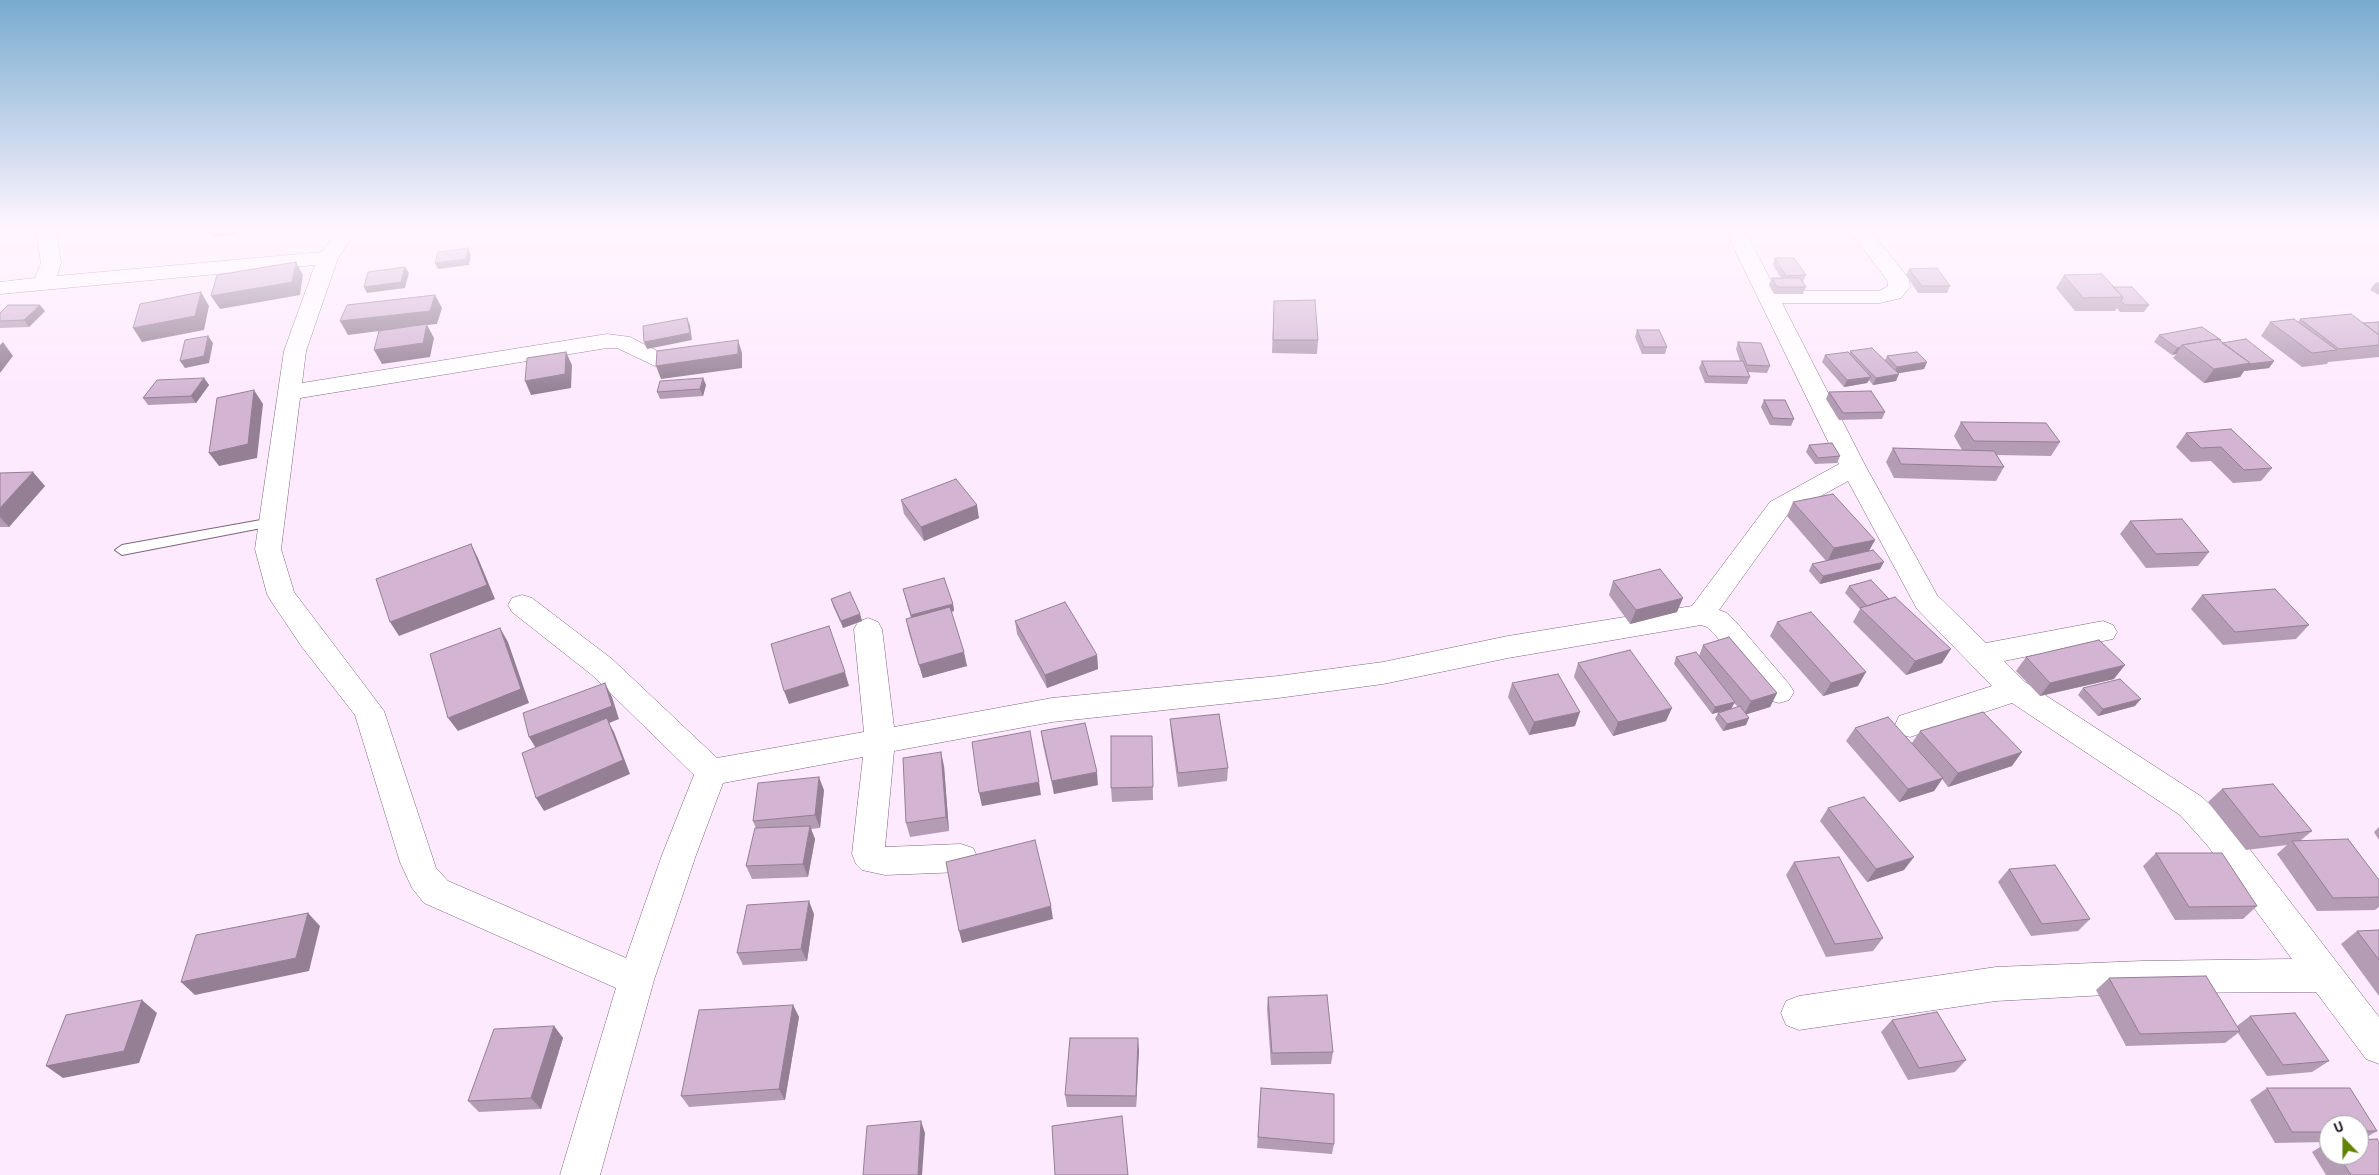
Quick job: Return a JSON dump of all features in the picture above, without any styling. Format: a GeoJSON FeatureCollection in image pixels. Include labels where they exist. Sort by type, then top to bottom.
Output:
{"type":"FeatureCollection","features":[{"type":"Feature","properties":{"kind":"street"},"geometry":{"type":"LineString","coordinates":[[5,291],[35,285]]}},
{"type":"Feature","properties":{"kind":"street"},"geometry":{"type":"LineString","coordinates":[[318,285],[295,351],[268,550],[281,594],[312,639],[369,711],[417,862],[424,878],[436,892],[636,980]]}},
{"type":"Feature","properties":{"kind":"street"},"geometry":{"type":"LineString","coordinates":[[1763,285],[1853,468],[1927,602],[2015,690],[2191,806],[2219,835],[2379,1046]]}},
{"type":"Feature","properties":{"kind":"street"},"geometry":{"type":"LineString","coordinates":[[1769,297],[1880,297],[1893,293],[1899,285]]}},
{"type":"Feature","properties":{"kind":"street"},"geometry":{"type":"LineString","coordinates":[[290,392],[607,341],[622,342],[655,359]]}},
{"type":"Feature","properties":{"kind":"street"},"geometry":{"type":"LineString","coordinates":[[1701,615],[1779,508],[1853,468]]}},
{"type":"Feature","properties":{"kind":"street"},"geometry":{"type":"LineString","coordinates":[[522,606],[602,667],[711,772]]}},
{"type":"Feature","properties":{"kind":"street"},"geometry":{"type":"LineString","coordinates":[[711,772],[1052,710],[1278,687],[1383,673],[1508,647],[1701,615],[1717,620],[1779,692]]}},
{"type":"Feature","properties":{"kind":"street"},"geometry":{"type":"LineString","coordinates":[[868,629],[880,741],[868,854],[874,860],[885,861],[961,858]]}},
{"type":"Feature","properties":{"kind":"street"},"geometry":{"type":"LineString","coordinates":[[1980,655],[2103,632]]}},
{"type":"Feature","properties":{"kind":"street"},"geometry":{"type":"LineString","coordinates":[[1910,725],[2015,690]]}},
{"type":"Feature","properties":{"kind":"street"},"geometry":{"type":"LineString","coordinates":[[580,1175],[636,980],[679,855],[711,772]]}},
{"type":"Feature","properties":{"kind":"street"},"geometry":{"type":"LineString","coordinates":[[1799,1013],[1996,984],[2142,976],[2327,975]]}},
{"type":"Feature","properties":{"kind":"lane"},"geometry":{"type":"LineString","coordinates":[[122,550],[272,522]]}},
{"type":"Feature","properties":{"kind":"building"},"geometry":{"type":"Polygon","coordinates":[[[214,285],[276,285],[211,296],[214,285]]]}},
{"type":"Feature","properties":{"kind":"building"},"geometry":{"type":"Polygon","coordinates":[[[365,285],[380,285],[364,287],[365,285]]]}},
{"type":"Feature","properties":{"kind":"building"},"geometry":{"type":"Polygon","coordinates":[[[1776,285],[1805,285],[1806,287],[1777,287],[1776,285]]]}},
{"type":"Feature","properties":{"kind":"building"},"geometry":{"type":"Polygon","coordinates":[[[1921,285],[1950,286],[1922,286],[1921,285]]]}},
{"type":"Feature","properties":{"kind":"building"},"geometry":{"type":"Polygon","coordinates":[[[2072,285],[2112,285],[2123,297],[2083,298],[2072,285]]]}},
{"type":"Feature","properties":{"kind":"building"},"geometry":{"type":"Polygon","coordinates":[[[2113,287],[2132,287],[2149,305],[2125,305],[2121,301],[2123,297],[2113,287]]]}},
{"type":"Feature","properties":{"kind":"building"},"geometry":{"type":"Polygon","coordinates":[[[201,292],[195,316],[133,328],[140,304],[201,292]]]}},
{"type":"Feature","properties":{"kind":"building"},"geometry":{"type":"Polygon","coordinates":[[[435,295],[430,311],[340,321],[347,305],[435,295]]]}},
{"type":"Feature","properties":{"kind":"building"},"geometry":{"type":"Polygon","coordinates":[[[1315,300],[1318,340],[1273,340],[1274,301],[1315,300]]]}},
{"type":"Feature","properties":{"kind":"building"},"geometry":{"type":"Polygon","coordinates":[[[8,305],[40,305],[24,320],[0,321],[0,313],[8,305]]]}},
{"type":"Feature","properties":{"kind":"building"},"geometry":{"type":"Polygon","coordinates":[[[2351,314],[2379,335],[2379,345],[2339,349],[2300,319],[2351,314]]]}},
{"type":"Feature","properties":{"kind":"building"},"geometry":{"type":"Polygon","coordinates":[[[687,318],[690,333],[644,342],[643,326],[687,318]]]}},
{"type":"Feature","properties":{"kind":"building"},"geometry":{"type":"Polygon","coordinates":[[[2294,319],[2337,350],[2312,353],[2270,322],[2294,319]]]}},
{"type":"Feature","properties":{"kind":"building"},"geometry":{"type":"Polygon","coordinates":[[[2379,322],[2379,335],[2363,323],[2379,322]]]}},
{"type":"Feature","properties":{"kind":"building"},"geometry":{"type":"Polygon","coordinates":[[[427,324],[423,343],[374,350],[379,331],[427,324]]]}},
{"type":"Feature","properties":{"kind":"building"},"geometry":{"type":"Polygon","coordinates":[[[2202,327],[2221,340],[2182,345],[2177,348],[2159,335],[2202,327]]]}},
{"type":"Feature","properties":{"kind":"building"},"geometry":{"type":"Polygon","coordinates":[[[1637,330],[1659,330],[1667,347],[1644,347],[1637,330]]]}},
{"type":"Feature","properties":{"kind":"building"},"geometry":{"type":"Polygon","coordinates":[[[208,336],[204,356],[180,361],[185,340],[208,336]]]}},
{"type":"Feature","properties":{"kind":"building"},"geometry":{"type":"Polygon","coordinates":[[[2218,339],[2250,363],[2214,369],[2182,345],[2218,339]]]}},
{"type":"Feature","properties":{"kind":"building"},"geometry":{"type":"Polygon","coordinates":[[[2246,339],[2274,361],[2249,364],[2222,343],[2246,339]]]}},
{"type":"Feature","properties":{"kind":"building"},"geometry":{"type":"Polygon","coordinates":[[[738,340],[738,354],[656,366],[657,351],[738,340]]]}},
{"type":"Feature","properties":{"kind":"building"},"geometry":{"type":"Polygon","coordinates":[[[1738,342],[1761,343],[1770,366],[1747,365],[1738,342]]]}},
{"type":"Feature","properties":{"kind":"building"},"geometry":{"type":"Polygon","coordinates":[[[1872,348],[1899,374],[1876,378],[1850,351],[1872,348]]]}},
{"type":"Feature","properties":{"kind":"building"},"geometry":{"type":"Polygon","coordinates":[[[566,352],[565,374],[525,381],[527,358],[566,352]]]}},
{"type":"Feature","properties":{"kind":"building"},"geometry":{"type":"Polygon","coordinates":[[[1848,352],[1871,377],[1847,380],[1825,355],[1848,352]]]}},
{"type":"Feature","properties":{"kind":"building"},"geometry":{"type":"Polygon","coordinates":[[[1917,352],[1927,362],[1897,367],[1887,356],[1917,352]]]}},
{"type":"Feature","properties":{"kind":"building"},"geometry":{"type":"Polygon","coordinates":[[[1702,361],[1743,361],[1750,377],[1708,376],[1702,361]]]}},
{"type":"Feature","properties":{"kind":"building"},"geometry":{"type":"Polygon","coordinates":[[[204,378],[191,396],[143,398],[157,380],[204,378]]]}},
{"type":"Feature","properties":{"kind":"building"},"geometry":{"type":"Polygon","coordinates":[[[703,378],[700,389],[657,392],[660,381],[703,378]]]}},
{"type":"Feature","properties":{"kind":"building"},"geometry":{"type":"Polygon","coordinates":[[[254,390],[248,444],[209,453],[217,398],[254,390]]]}},
{"type":"Feature","properties":{"kind":"building"},"geometry":{"type":"Polygon","coordinates":[[[1871,391],[1885,412],[1843,413],[1829,392],[1871,391]]]}},
{"type":"Feature","properties":{"kind":"building"},"geometry":{"type":"Polygon","coordinates":[[[1764,400],[1785,400],[1794,419],[1773,418],[1764,400]]]}},
{"type":"Feature","properties":{"kind":"building"},"geometry":{"type":"Polygon","coordinates":[[[1961,422],[2046,423],[2060,442],[1974,441],[1961,422]]]}},
{"type":"Feature","properties":{"kind":"building"},"geometry":{"type":"Polygon","coordinates":[[[2231,429],[2272,468],[2244,470],[2221,447],[2201,448],[2186,433],[2231,429]]]}},
{"type":"Feature","properties":{"kind":"building"},"geometry":{"type":"Polygon","coordinates":[[[1832,443],[1840,456],[1818,458],[1809,445],[1832,443]]]}},
{"type":"Feature","properties":{"kind":"building"},"geometry":{"type":"Polygon","coordinates":[[[1893,448],[1994,451],[2004,467],[1901,464],[1893,448]]]}},
{"type":"Feature","properties":{"kind":"building"},"geometry":{"type":"Polygon","coordinates":[[[33,472],[0,508],[0,473],[33,472]]]}},
{"type":"Feature","properties":{"kind":"building"},"geometry":{"type":"Polygon","coordinates":[[[956,479],[977,505],[921,527],[901,500],[956,479]]]}},
{"type":"Feature","properties":{"kind":"building"},"geometry":{"type":"Polygon","coordinates":[[[1833,494],[1875,540],[1834,548],[1793,502],[1833,494]]]}},
{"type":"Feature","properties":{"kind":"building"},"geometry":{"type":"Polygon","coordinates":[[[2182,519],[2209,552],[2156,554],[2130,521],[2182,519]]]}},
{"type":"Feature","properties":{"kind":"building"},"geometry":{"type":"Polygon","coordinates":[[[471,544],[487,585],[390,622],[376,579],[471,544]]]}},
{"type":"Feature","properties":{"kind":"building"},"geometry":{"type":"Polygon","coordinates":[[[1873,550],[1884,562],[1823,576],[1812,564],[1873,550]]]}},
{"type":"Feature","properties":{"kind":"building"},"geometry":{"type":"Polygon","coordinates":[[[1660,569],[1683,598],[1636,610],[1613,581],[1660,569]]]}},
{"type":"Feature","properties":{"kind":"building"},"geometry":{"type":"Polygon","coordinates":[[[944,578],[953,604],[911,615],[903,589],[944,578]]]}},
{"type":"Feature","properties":{"kind":"building"},"geometry":{"type":"Polygon","coordinates":[[[1871,580],[1889,599],[1867,606],[1849,586],[1871,580]]]}},
{"type":"Feature","properties":{"kind":"building"},"geometry":{"type":"Polygon","coordinates":[[[2275,589],[2309,625],[2235,632],[2202,595],[2275,589]]]}},
{"type":"Feature","properties":{"kind":"building"},"geometry":{"type":"Polygon","coordinates":[[[850,592],[860,614],[841,621],[831,599],[850,592]]]}},
{"type":"Feature","properties":{"kind":"building"},"geometry":{"type":"Polygon","coordinates":[[[1895,597],[1951,649],[1915,661],[1860,608],[1895,597]]]}},
{"type":"Feature","properties":{"kind":"building"},"geometry":{"type":"Polygon","coordinates":[[[1065,602],[1097,655],[1045,675],[1015,621],[1065,602]]]}},
{"type":"Feature","properties":{"kind":"building"},"geometry":{"type":"Polygon","coordinates":[[[950,607],[964,652],[919,665],[906,619],[950,607]]]}},
{"type":"Feature","properties":{"kind":"building"},"geometry":{"type":"Polygon","coordinates":[[[1811,612],[1866,672],[1831,683],[1777,622],[1811,612]]]}},
{"type":"Feature","properties":{"kind":"building"},"geometry":{"type":"Polygon","coordinates":[[[829,626],[845,672],[784,691],[771,644],[829,626]]]}},
{"type":"Feature","properties":{"kind":"building"},"geometry":{"type":"Polygon","coordinates":[[[500,628],[521,689],[448,718],[430,654],[500,628]]]}},
{"type":"Feature","properties":{"kind":"building"},"geometry":{"type":"Polygon","coordinates":[[[1729,637],[1777,693],[1751,701],[1703,645],[1729,637]]]}},
{"type":"Feature","properties":{"kind":"building"},"geometry":{"type":"Polygon","coordinates":[[[2099,640],[2125,665],[2050,683],[2026,657],[2099,640]]]}},
{"type":"Feature","properties":{"kind":"building"},"geometry":{"type":"Polygon","coordinates":[[[1630,650],[1672,708],[1618,722],[1578,663],[1630,650]]]}},
{"type":"Feature","properties":{"kind":"building"},"geometry":{"type":"Polygon","coordinates":[[[1696,652],[1735,702],[1715,707],[1676,657],[1696,652]]]}},
{"type":"Feature","properties":{"kind":"building"},"geometry":{"type":"Polygon","coordinates":[[[1558,674],[1580,712],[1534,722],[1512,683],[1558,674]]]}},
{"type":"Feature","properties":{"kind":"building"},"geometry":{"type":"Polygon","coordinates":[[[2120,679],[2141,699],[2103,709],[2083,688],[2120,679]]]}},
{"type":"Feature","properties":{"kind":"building"},"geometry":{"type":"Polygon","coordinates":[[[605,683],[612,706],[529,737],[523,713],[605,683]]]}},
{"type":"Feature","properties":{"kind":"building"},"geometry":{"type":"Polygon","coordinates":[[[1740,706],[1749,718],[1727,724],[1718,713],[1740,706]]]}},
{"type":"Feature","properties":{"kind":"building"},"geometry":{"type":"Polygon","coordinates":[[[1983,712],[2022,752],[1958,773],[1920,731],[1983,712]]]}},
{"type":"Feature","properties":{"kind":"building"},"geometry":{"type":"Polygon","coordinates":[[[1219,714],[1228,768],[1178,773],[1170,719],[1219,714]]]}},
{"type":"Feature","properties":{"kind":"building"},"geometry":{"type":"Polygon","coordinates":[[[1888,717],[1943,778],[1908,789],[1855,728],[1888,717]]]}},
{"type":"Feature","properties":{"kind":"building"},"geometry":{"type":"Polygon","coordinates":[[[607,718],[623,760],[536,798],[522,753],[607,718]]]}},
{"type":"Feature","properties":{"kind":"building"},"geometry":{"type":"Polygon","coordinates":[[[1085,723],[1097,772],[1052,781],[1041,731],[1085,723]]]}},
{"type":"Feature","properties":{"kind":"building"},"geometry":{"type":"Polygon","coordinates":[[[1030,731],[1039,782],[979,793],[972,742],[1030,731]]]}},
{"type":"Feature","properties":{"kind":"building"},"geometry":{"type":"Polygon","coordinates":[[[1111,736],[1152,736],[1153,787],[1111,788],[1111,736]]]}},
{"type":"Feature","properties":{"kind":"building"},"geometry":{"type":"Polygon","coordinates":[[[941,752],[946,817],[906,823],[903,758],[941,752]]]}},
{"type":"Feature","properties":{"kind":"building"},"geometry":{"type":"Polygon","coordinates":[[[819,777],[815,815],[753,821],[758,783],[819,777]]]}},
{"type":"Feature","properties":{"kind":"building"},"geometry":{"type":"Polygon","coordinates":[[[2273,784],[2312,831],[2260,837],[2222,789],[2273,784]]]}},
{"type":"Feature","properties":{"kind":"building"},"geometry":{"type":"Polygon","coordinates":[[[1864,797],[1914,857],[1876,869],[1828,808],[1864,797]]]}},
{"type":"Feature","properties":{"kind":"building"},"geometry":{"type":"Polygon","coordinates":[[[810,826],[803,864],[746,866],[755,828],[810,826]]]}},
{"type":"Feature","properties":{"kind":"building"},"geometry":{"type":"Polygon","coordinates":[[[2348,839],[2379,880],[2379,897],[2333,898],[2292,841],[2348,839]]]}},
{"type":"Feature","properties":{"kind":"building"},"geometry":{"type":"Polygon","coordinates":[[[1035,840],[1051,906],[959,931],[946,862],[1035,840]]]}},
{"type":"Feature","properties":{"kind":"building"},"geometry":{"type":"Polygon","coordinates":[[[2156,853],[2222,853],[2257,906],[2189,907],[2156,853]]]}},
{"type":"Feature","properties":{"kind":"building"},"geometry":{"type":"Polygon","coordinates":[[[1839,857],[1883,938],[1835,944],[1794,862],[1839,857]]]}},
{"type":"Feature","properties":{"kind":"building"},"geometry":{"type":"Polygon","coordinates":[[[2055,865],[2090,919],[2042,924],[2009,869],[2055,865]]]}},
{"type":"Feature","properties":{"kind":"building"},"geometry":{"type":"Polygon","coordinates":[[[809,901],[801,949],[737,953],[747,905],[809,901]]]}},
{"type":"Feature","properties":{"kind":"building"},"geometry":{"type":"Polygon","coordinates":[[[308,913],[296,958],[181,982],[196,935],[308,913]]]}},
{"type":"Feature","properties":{"kind":"building"},"geometry":{"type":"Polygon","coordinates":[[[2379,930],[2379,960],[2357,931],[2379,930]]]}},
{"type":"Feature","properties":{"kind":"building"},"geometry":{"type":"Polygon","coordinates":[[[2206,976],[2240,1031],[2140,1034],[2109,978],[2206,976]]]}},
{"type":"Feature","properties":{"kind":"building"},"geometry":{"type":"Polygon","coordinates":[[[1327,995],[1333,1052],[1272,1053],[1268,997],[1327,995]]]}},
{"type":"Feature","properties":{"kind":"building"},"geometry":{"type":"Polygon","coordinates":[[[142,1000],[124,1051],[46,1066],[66,1015],[142,1000]]]}},
{"type":"Feature","properties":{"kind":"building"},"geometry":{"type":"Polygon","coordinates":[[[793,1005],[779,1089],[681,1096],[699,1010],[793,1005]]]}},
{"type":"Feature","properties":{"kind":"building"},"geometry":{"type":"Polygon","coordinates":[[[1937,1012],[1966,1060],[1919,1068],[1892,1020],[1937,1012]]]}},
{"type":"Feature","properties":{"kind":"building"},"geometry":{"type":"Polygon","coordinates":[[[2295,1013],[2329,1061],[2283,1065],[2250,1016],[2295,1013]]]}},
{"type":"Feature","properties":{"kind":"building"},"geometry":{"type":"Polygon","coordinates":[[[554,1026],[531,1098],[468,1101],[494,1029],[554,1026]]]}},
{"type":"Feature","properties":{"kind":"building"},"geometry":{"type":"Polygon","coordinates":[[[1070,1038],[1138,1038],[1136,1096],[1065,1095],[1070,1038]]]}},
{"type":"Feature","properties":{"kind":"building"},"geometry":{"type":"Polygon","coordinates":[[[1261,1088],[1334,1094],[1334,1144],[1258,1137],[1261,1088]]]}},
{"type":"Feature","properties":{"kind":"building"},"geometry":{"type":"Polygon","coordinates":[[[2267,1088],[2350,1088],[2367,1115],[2319,1115],[2319,1132],[2292,1132],[2267,1088]]]}},
{"type":"Feature","properties":{"kind":"building"},"geometry":{"type":"Polygon","coordinates":[[[1122,1116],[1128,1175],[1055,1175],[1052,1126],[1122,1116]]]}},
{"type":"Feature","properties":{"kind":"building"},"geometry":{"type":"Polygon","coordinates":[[[2369,1118],[2377,1131],[2369,1131],[2369,1118]]]}},
{"type":"Feature","properties":{"kind":"building"},"geometry":{"type":"Polygon","coordinates":[[[921,1121],[918,1175],[863,1175],[867,1126],[921,1121]]]}},
{"type":"Feature","properties":{"kind":"building"},"geometry":{"type":"Polygon","coordinates":[[[2369,1139],[2377,1139],[2379,1142],[2379,1175],[2351,1175],[2344,1165],[2369,1165],[2369,1139]]]}}]}
